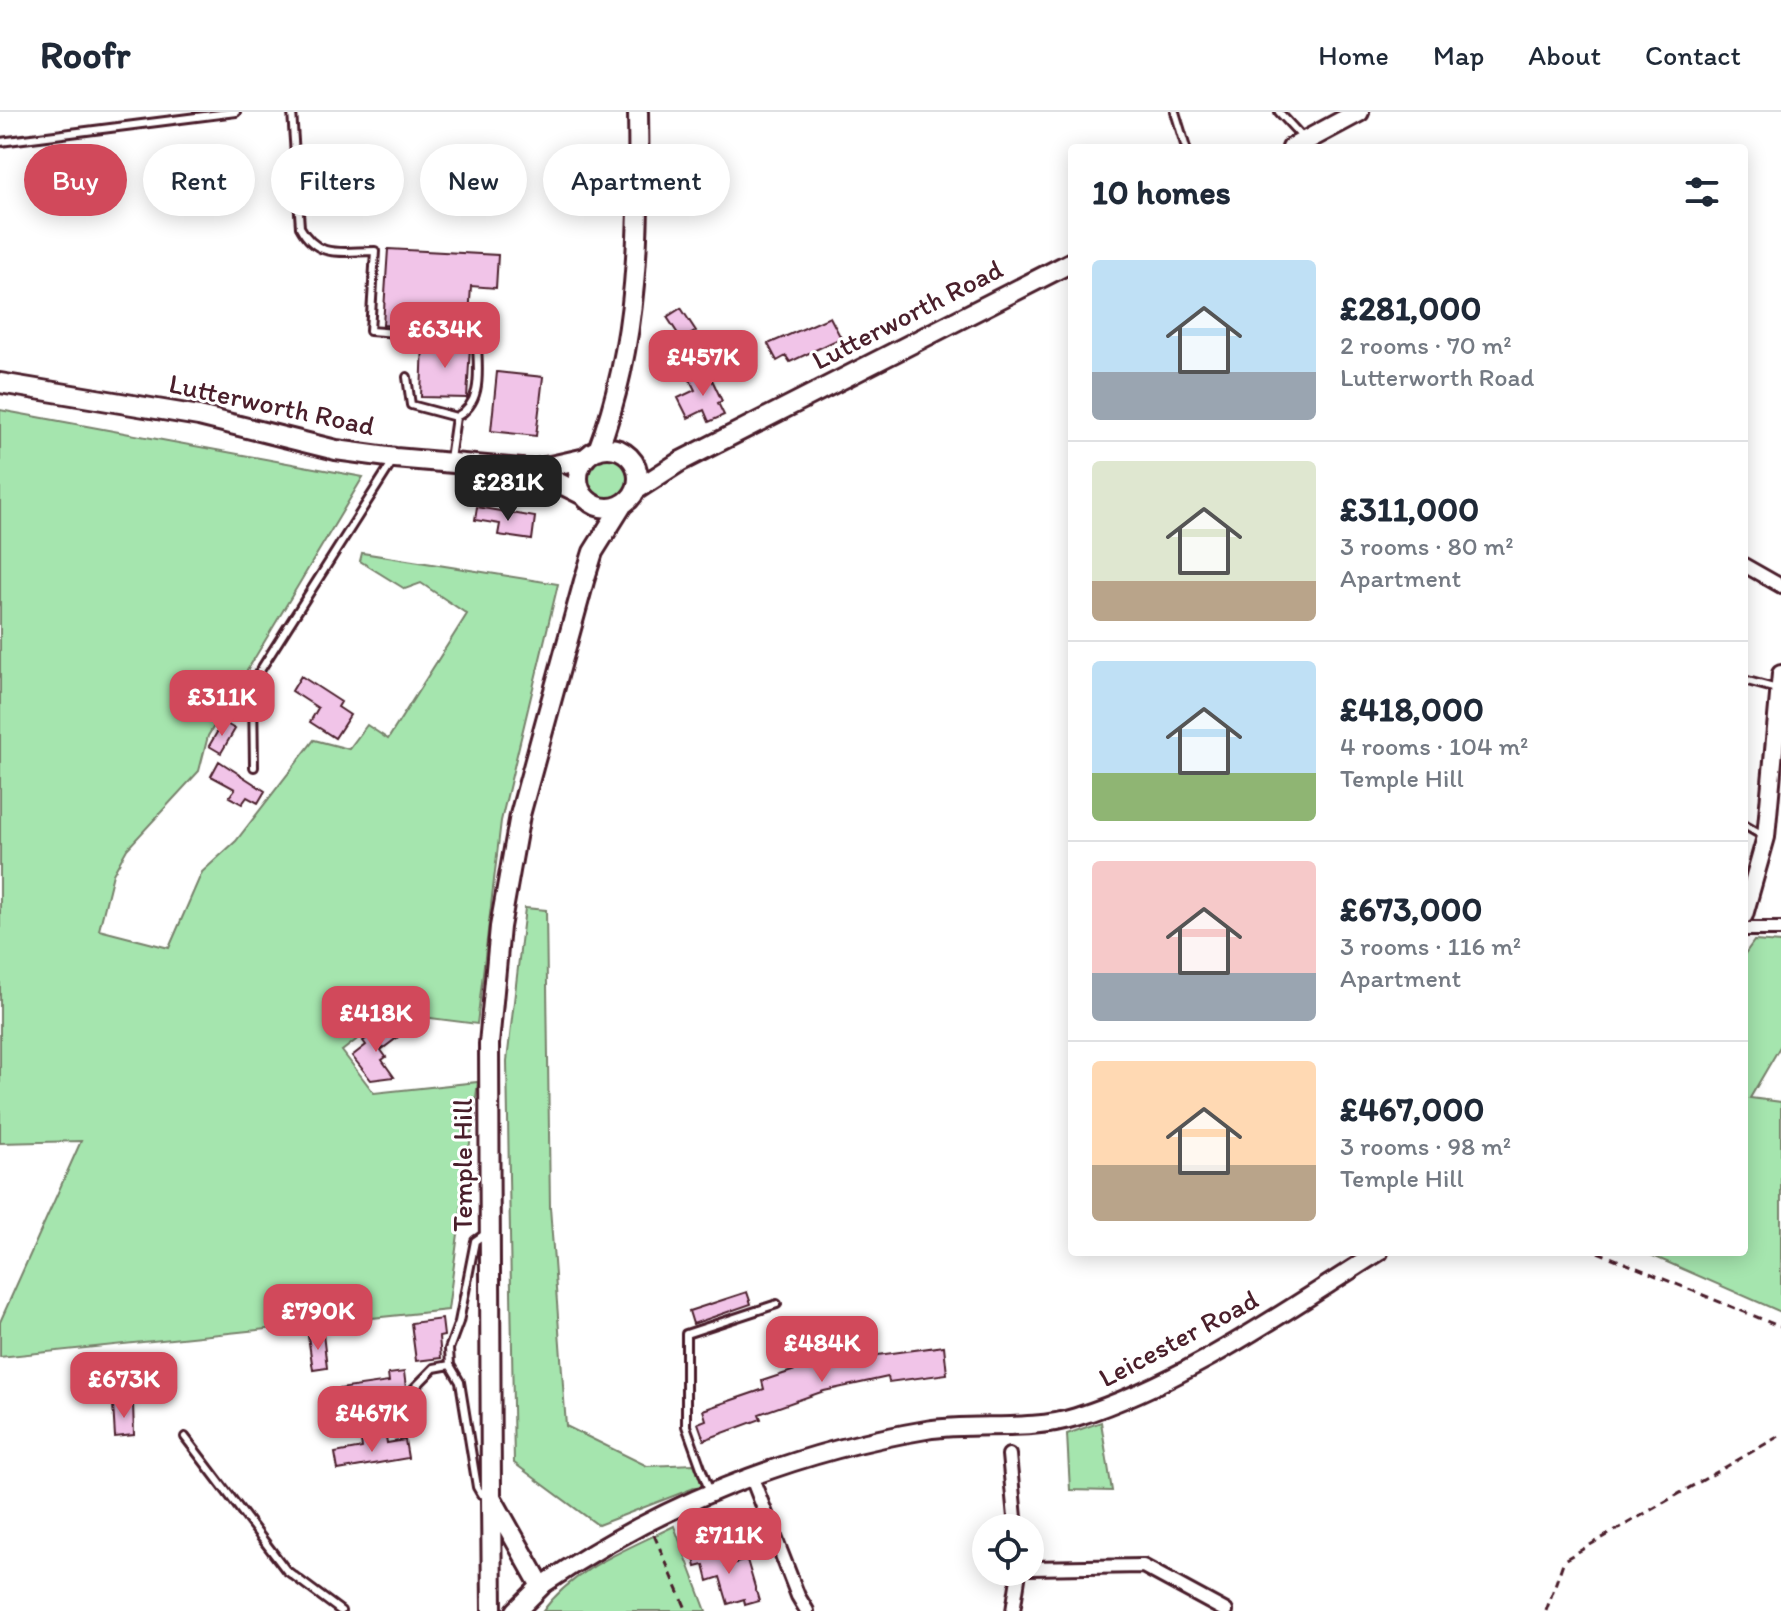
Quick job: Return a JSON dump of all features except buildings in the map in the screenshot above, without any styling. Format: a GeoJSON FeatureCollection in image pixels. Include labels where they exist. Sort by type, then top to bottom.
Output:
{"type":"FeatureCollection","features":[{"type":"Feature","properties":{"kind":"main road"},"geometry":{"type":"LineString","coordinates":[[614,407],[626,454],[638,473],[636,490],[623,504],[607,508],[588,499],[579,472],[592,454],[614,407],[635,277],[638,112]]}},
{"type":"Feature","properties":{"kind":"main road"},"geometry":{"type":"LineString","coordinates":[[1299,144],[1359,112]]}},
{"type":"Feature","properties":{"kind":"main road","name":"Lutterworth Road"},"geometry":{"type":"LineString","coordinates":[[636,490],[681,461],[1068,264]]}},
{"type":"Feature","properties":{"kind":"main road","name":"Lutterworth Road"},"geometry":{"type":"LineString","coordinates":[[0,383],[185,413],[336,450],[395,458],[533,470],[592,454]]}},
{"type":"Feature","properties":{"kind":"main road"},"geometry":{"type":"LineString","coordinates":[[592,454],[626,454]]}},
{"type":"Feature","properties":{"kind":"main road","name":"Lutterworth Road"},"geometry":{"type":"LineString","coordinates":[[626,454],[654,462],[681,461]]}},
{"type":"Feature","properties":{"kind":"main road","name":"Lutterworth Road"},"geometry":{"type":"LineString","coordinates":[[533,470],[588,499]]}},
{"type":"Feature","properties":{"kind":"main road","name":"Temple Hill"},"geometry":{"type":"LineString","coordinates":[[588,499],[593,552]]}},
{"type":"Feature","properties":{"kind":"main road","name":"Temple Hill"},"geometry":{"type":"LineString","coordinates":[[541,1586],[491,1497],[489,1044],[500,927],[520,815],[563,651],[593,552],[623,504]]}},
{"type":"Feature","properties":{"kind":"main road"},"geometry":{"type":"LineString","coordinates":[[491,1497],[492,1611]]}},
{"type":"Feature","properties":{"kind":"main road"},"geometry":{"type":"LineString","coordinates":[[516,1611],[541,1586]]}},
{"type":"Feature","properties":{"kind":"street"},"geometry":{"type":"LineString","coordinates":[[1748,567],[1781,586]]}},
{"type":"Feature","properties":{"kind":"street"},"geometry":{"type":"LineString","coordinates":[[1748,901],[1766,837],[1781,674]]}},
{"type":"Feature","properties":{"kind":"street"},"geometry":{"type":"LineString","coordinates":[[1748,929],[1781,929]]}},
{"type":"Feature","properties":{"kind":"street","name":"Leicester Road"},"geometry":{"type":"LineString","coordinates":[[541,1586],[600,1545],[647,1521],[752,1478],[861,1441],[943,1427],[1073,1418],[1138,1395],[1248,1333],[1373,1256]]}},
{"type":"Feature","properties":{"kind":"street"},"geometry":{"type":"LineString","coordinates":[[1009,1455],[1015,1514]]}},
{"type":"Feature","properties":{"kind":"street"},"geometry":{"type":"LineString","coordinates":[[752,1478],[798,1596],[807,1611]]}},
{"type":"Feature","properties":{"kind":"street"},"geometry":{"type":"LineString","coordinates":[[1044,1568],[1143,1566],[1226,1611]]}},
{"type":"Feature","properties":{"kind":"street"},"geometry":{"type":"LineString","coordinates":[[1013,1611],[1017,1586]]}},
{"type":"Feature","properties":{"kind":"lane"},"geometry":{"type":"LineString","coordinates":[[0,142],[236,112]]}},
{"type":"Feature","properties":{"kind":"lane"},"geometry":{"type":"LineString","coordinates":[[292,112],[297,204],[300,227],[308,241],[320,251],[375,251],[370,331],[477,339],[477,396],[470,410],[456,417],[411,405],[407,377]]}},
{"type":"Feature","properties":{"kind":"lane"},"geometry":{"type":"LineString","coordinates":[[1175,112],[1185,144]]}},
{"type":"Feature","properties":{"kind":"lane"},"geometry":{"type":"LineString","coordinates":[[1279,112],[1299,144]]}},
{"type":"Feature","properties":{"kind":"lane"},"geometry":{"type":"LineString","coordinates":[[450,462],[456,417]]}},
{"type":"Feature","properties":{"kind":"lane"},"geometry":{"type":"LineString","coordinates":[[254,767],[253,691],[256,677],[395,458]]}},
{"type":"Feature","properties":{"kind":"lane"},"geometry":{"type":"LineString","coordinates":[[1748,681],[1780,691]]}},
{"type":"Feature","properties":{"kind":"lane"},"geometry":{"type":"LineString","coordinates":[[1748,827],[1766,837]]}},
{"type":"Feature","properties":{"kind":"lane"},"geometry":{"type":"LineString","coordinates":[[490,1235],[482,1234],[475,1241],[459,1322],[449,1349],[450,1365],[460,1382],[477,1487],[481,1494],[491,1497]]}},
{"type":"Feature","properties":{"kind":"lane"},"geometry":{"type":"LineString","coordinates":[[711,1494],[686,1426],[686,1334],[777,1304]]}},
{"type":"Feature","properties":{"kind":"lane"},"geometry":{"type":"LineString","coordinates":[[381,1422],[434,1368],[450,1365]]}},
{"type":"Feature","properties":{"kind":"lane"},"geometry":{"type":"LineString","coordinates":[[185,1437],[286,1570],[341,1611]]}},
{"type":"Feature","properties":{"kind":"path"},"geometry":{"type":"LineString","coordinates":[[1608,1256],[1781,1327]]}},
{"type":"Feature","properties":{"kind":"path"},"geometry":{"type":"LineString","coordinates":[[1546,1611],[1564,1560],[1781,1435]]}},
{"type":"Feature","properties":{"kind":"path"},"geometry":{"type":"LineString","coordinates":[[647,1521],[687,1611]]}},
{"type":"Feature","properties":{"kind":"green space"},"geometry":{"type":"Polygon","coordinates":[[[0,410],[363,477],[208,736],[199,771],[127,849],[113,874],[99,930],[169,948],[202,872],[236,841],[314,740],[349,749],[367,725],[388,739],[467,614],[421,583],[405,589],[360,561],[362,553],[558,584],[501,821],[477,1024],[391,1013],[342,1051],[374,1093],[478,1082],[448,1310],[0,1357],[0,1322],[81,1141],[0,1143],[0,410]]]}},
{"type":"Feature","properties":{"kind":"green space"},"geometry":{"type":"Polygon","coordinates":[[[608,455],[624,462],[631,478],[624,494],[608,501],[592,494],[585,478],[592,462],[608,455]]]}},
{"type":"Feature","properties":{"kind":"green space"},"geometry":{"type":"Polygon","coordinates":[[[525,908],[546,910],[550,1207],[566,1426],[647,1466],[694,1464],[702,1485],[598,1525],[514,1463],[507,1061],[525,908]]]}},
{"type":"Feature","properties":{"kind":"green space"},"geometry":{"type":"Polygon","coordinates":[[[1754,941],[1781,943],[1781,1045],[1750,1098],[1781,1102],[1781,1312],[1653,1256],[1748,1256],[1748,949],[1754,941]]]}},
{"type":"Feature","properties":{"kind":"green space"},"geometry":{"type":"Polygon","coordinates":[[[1101,1422],[1112,1491],[1070,1490],[1067,1434],[1101,1422]]]}},
{"type":"Feature","properties":{"kind":"green space"},"geometry":{"type":"Polygon","coordinates":[[[674,1526],[706,1611],[543,1611],[586,1571],[674,1526]]]}}]}
